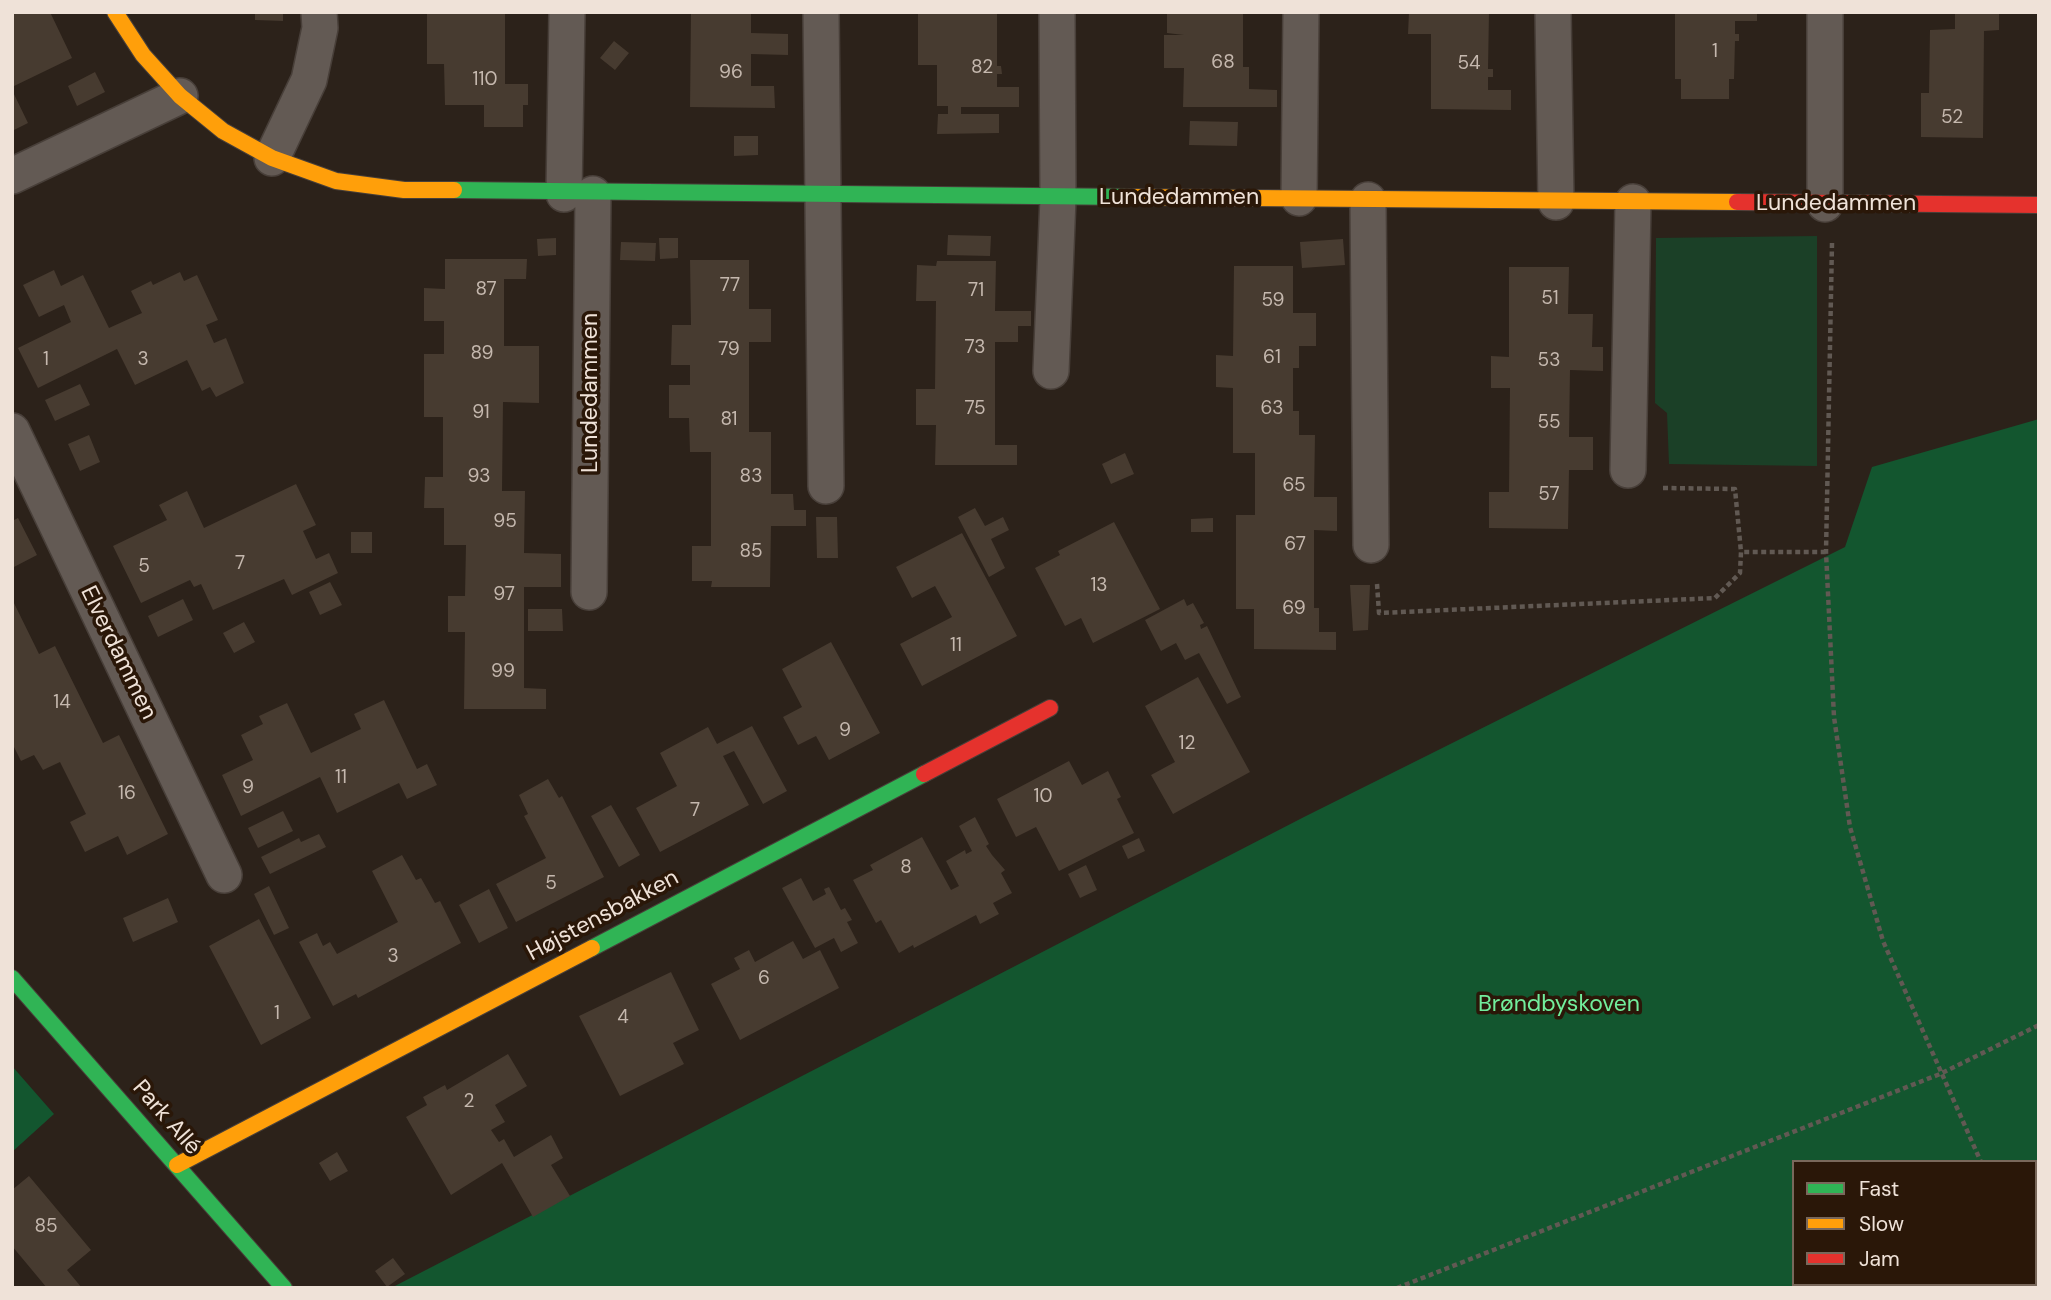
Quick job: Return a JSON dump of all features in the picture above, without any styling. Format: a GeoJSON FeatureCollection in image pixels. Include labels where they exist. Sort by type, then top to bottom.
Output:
{"type":"FeatureCollection","features":[{"type":"Feature","properties":{"kind":"street","name":"Lundedammen"},"geometry":{"type":"LineString","coordinates":[[115,12],[143,55],[180,96],[223,131],[272,158],[336,181],[404,190],[579,194],[2039,205]]}},
{"type":"Feature","properties":{"kind":"street"},"geometry":{"type":"LineString","coordinates":[[272,158],[309,80],[320,28],[319,12]]}},
{"type":"Feature","properties":{"kind":"street","name":"Lundedammen"},"geometry":{"type":"LineString","coordinates":[[567,12],[579,194],[589,592]]}},
{"type":"Feature","properties":{"kind":"street"},"geometry":{"type":"LineString","coordinates":[[821,12],[826,486]]}},
{"type":"Feature","properties":{"kind":"street"},"geometry":{"type":"LineString","coordinates":[[1051,371],[1058,198],[1057,12]]}},
{"type":"Feature","properties":{"kind":"street"},"geometry":{"type":"LineString","coordinates":[[1299,198],[1301,12]]}},
{"type":"Feature","properties":{"kind":"street"},"geometry":{"type":"LineString","coordinates":[[1553,12],[1556,202]]}},
{"type":"Feature","properties":{"kind":"street"},"geometry":{"type":"LineString","coordinates":[[1825,12],[1825,204]]}},
{"type":"Feature","properties":{"kind":"street"},"geometry":{"type":"LineString","coordinates":[[12,176],[180,96]]}},
{"type":"Feature","properties":{"kind":"street"},"geometry":{"type":"LineString","coordinates":[[1368,200],[1371,545]]}},
{"type":"Feature","properties":{"kind":"street"},"geometry":{"type":"LineString","coordinates":[[1628,470],[1633,202]]}},
{"type":"Feature","properties":{"kind":"street","name":"Elverdammen"},"geometry":{"type":"LineString","coordinates":[[12,431],[224,875]]}},
{"type":"Feature","properties":{"kind":"street","name":"Højstensbakken"},"geometry":{"type":"LineString","coordinates":[[177,1165],[1050,708]]}},
{"type":"Feature","properties":{"kind":"street","name":"Park Allé"},"geometry":{"type":"LineString","coordinates":[[12,978],[284,1288]]}},
{"type":"Feature","properties":{"kind":"path"},"geometry":{"type":"LineString","coordinates":[[1825,204],[1833,246],[1826,552],[1834,717],[1850,827],[1883,941],[1980,1160]]}},
{"type":"Feature","properties":{"kind":"path"},"geometry":{"type":"LineString","coordinates":[[1371,545],[1379,613],[1714,598],[1740,573],[1741,552],[1735,489],[1629,488],[1628,470]]}},
{"type":"Feature","properties":{"kind":"path"},"geometry":{"type":"LineString","coordinates":[[1741,552],[1826,552]]}},
{"type":"Feature","properties":{"kind":"path"},"geometry":{"type":"LineString","coordinates":[[1397,1288],[1940,1074],[2039,1025]]}},
{"type":"Feature","properties":{"kind":"green space"},"geometry":{"type":"Polygon","coordinates":[[[1817,236],[1817,466],[1669,464],[1667,413],[1655,403],[1656,238],[1817,236]]]}},
{"type":"Feature","properties":{"kind":"green space","name":"Brøndbyskoven"},"geometry":{"type":"Polygon","coordinates":[[[2039,419],[2039,1288],[391,1288],[1304,817],[1845,547],[1872,467],[2039,419]]]}},
{"type":"Feature","properties":{"kind":"green space"},"geometry":{"type":"Polygon","coordinates":[[[12,1066],[54,1114],[12,1152],[12,1066]]]}},
{"type":"Feature","properties":{"kind":"building"},"geometry":{"type":"Polygon","coordinates":[[[14,12],[50,12],[72,58],[12,87],[14,12]]]}},
{"type":"Feature","properties":{"kind":"building"},"geometry":{"type":"Polygon","coordinates":[[[255,12],[283,12],[283,21],[255,20],[255,12]]]}},
{"type":"Feature","properties":{"kind":"building"},"geometry":{"type":"Polygon","coordinates":[[[427,12],[505,12],[505,84],[528,84],[528,105],[523,105],[523,127],[484,127],[484,105],[445,105],[444,64],[427,64],[427,12]]]}},
{"type":"Feature","properties":{"kind":"building"},"geometry":{"type":"Polygon","coordinates":[[[691,12],[751,12],[751,33],[788,34],[788,55],[751,54],[751,86],[774,86],[775,108],[690,107],[691,12]]]}},
{"type":"Feature","properties":{"kind":"building"},"geometry":{"type":"Polygon","coordinates":[[[918,12],[997,12],[997,66],[1001,66],[1002,74],[997,74],[997,87],[1019,87],[1019,107],[961,107],[961,114],[999,114],[999,133],[937,134],[938,114],[948,114],[948,106],[937,106],[937,65],[918,65],[918,12]]]}},
{"type":"Feature","properties":{"kind":"building"},"geometry":{"type":"Polygon","coordinates":[[[1167,12],[1243,12],[1243,67],[1249,67],[1249,89],[1277,90],[1277,107],[1183,107],[1184,68],[1164,68],[1164,35],[1184,35],[1167,33],[1167,12]]]}},
{"type":"Feature","properties":{"kind":"building"},"geometry":{"type":"Polygon","coordinates":[[[1409,12],[1489,12],[1488,69],[1493,69],[1493,77],[1488,77],[1488,90],[1511,90],[1511,110],[1431,109],[1431,34],[1408,34],[1409,12]]]}},
{"type":"Feature","properties":{"kind":"building"},"geometry":{"type":"Polygon","coordinates":[[[1675,12],[1757,12],[1757,21],[1735,21],[1735,34],[1739,34],[1739,41],[1735,41],[1734,79],[1729,79],[1729,99],[1681,99],[1681,79],[1675,79],[1675,12]]]}},
{"type":"Feature","properties":{"kind":"building"},"geometry":{"type":"Polygon","coordinates":[[[1955,12],[1999,12],[1999,30],[1984,31],[1983,138],[1921,137],[1921,93],[1929,93],[1930,30],[1955,29],[1955,12]]]}},
{"type":"Feature","properties":{"kind":"building"},"geometry":{"type":"Polygon","coordinates":[[[614,41],[629,53],[615,70],[600,58],[614,41]]]}},
{"type":"Feature","properties":{"kind":"building"},"geometry":{"type":"Polygon","coordinates":[[[95,72],[105,92],[77,106],[68,86],[95,72]]]}},
{"type":"Feature","properties":{"kind":"building"},"geometry":{"type":"Polygon","coordinates":[[[12,90],[28,123],[12,131],[12,90]]]}},
{"type":"Feature","properties":{"kind":"building"},"geometry":{"type":"Polygon","coordinates":[[[1190,121],[1238,122],[1237,146],[1189,145],[1190,121]]]}},
{"type":"Feature","properties":{"kind":"building"},"geometry":{"type":"Polygon","coordinates":[[[734,136],[758,136],[758,155],[734,156],[734,136]]]}},
{"type":"Feature","properties":{"kind":"building"},"geometry":{"type":"Polygon","coordinates":[[[948,235],[991,236],[990,256],[947,255],[948,235]]]}},
{"type":"Feature","properties":{"kind":"building"},"geometry":{"type":"Polygon","coordinates":[[[556,238],[556,255],[538,256],[537,239],[556,238]]]}},
{"type":"Feature","properties":{"kind":"building"},"geometry":{"type":"Polygon","coordinates":[[[659,238],[678,238],[678,258],[660,259],[659,238]]]}},
{"type":"Feature","properties":{"kind":"building"},"geometry":{"type":"Polygon","coordinates":[[[1343,239],[1345,265],[1302,268],[1300,242],[1343,239]]]}},
{"type":"Feature","properties":{"kind":"building"},"geometry":{"type":"Polygon","coordinates":[[[621,242],[656,243],[655,261],[620,260],[621,242]]]}},
{"type":"Feature","properties":{"kind":"building"},"geometry":{"type":"Polygon","coordinates":[[[445,259],[527,259],[526,279],[504,279],[504,346],[539,346],[539,403],[503,402],[502,491],[525,491],[524,553],[561,554],[561,587],[524,587],[524,688],[546,689],[546,709],[464,709],[465,632],[448,632],[448,596],[465,596],[466,545],[444,545],[444,508],[424,508],[425,477],[443,477],[443,417],[424,417],[424,354],[444,354],[444,321],[424,321],[424,288],[445,289],[445,259]]]}},
{"type":"Feature","properties":{"kind":"building"},"geometry":{"type":"Polygon","coordinates":[[[690,260],[749,260],[749,309],[771,309],[771,342],[749,342],[749,432],[771,432],[771,494],[793,494],[794,510],[806,510],[806,526],[771,526],[770,587],[711,587],[712,581],[692,581],[692,546],[711,546],[711,452],[690,452],[689,418],[669,418],[669,385],[690,385],[690,365],[671,365],[672,325],[691,325],[690,260]]]}},
{"type":"Feature","properties":{"kind":"building"},"geometry":{"type":"Polygon","coordinates":[[[937,261],[996,261],[995,311],[1031,311],[1031,326],[1018,326],[1018,342],[995,342],[995,445],[1017,445],[1017,465],[935,465],[936,425],[916,425],[916,389],[935,389],[936,301],[916,301],[917,265],[936,266],[937,261]]]}},
{"type":"Feature","properties":{"kind":"building"},"geometry":{"type":"Polygon","coordinates":[[[1234,266],[1293,266],[1293,313],[1316,313],[1316,346],[1299,346],[1299,368],[1293,368],[1293,411],[1299,411],[1299,435],[1315,435],[1314,497],[1337,497],[1337,531],[1314,530],[1314,608],[1319,608],[1319,632],[1336,632],[1336,650],[1254,649],[1254,609],[1236,609],[1236,515],[1255,515],[1255,453],[1233,453],[1233,388],[1216,387],[1216,355],[1233,356],[1234,266]]]}},
{"type":"Feature","properties":{"kind":"building"},"geometry":{"type":"Polygon","coordinates":[[[1509,267],[1569,267],[1568,314],[1593,314],[1592,347],[1603,347],[1603,371],[1570,370],[1569,437],[1593,437],[1593,470],[1569,470],[1568,529],[1489,528],[1489,492],[1509,492],[1510,388],[1491,388],[1491,356],[1509,357],[1509,267]]]}},
{"type":"Feature","properties":{"kind":"building"},"geometry":{"type":"Polygon","coordinates":[[[54,270],[61,286],[83,275],[109,328],[142,313],[131,291],[151,281],[153,285],[180,272],[184,281],[197,275],[218,320],[206,325],[214,343],[226,338],[244,383],[216,397],[210,387],[202,391],[187,360],[135,385],[117,349],[38,388],[18,348],[71,322],[64,305],[39,317],[23,285],[54,270]]]}},
{"type":"Feature","properties":{"kind":"building"},"geometry":{"type":"Polygon","coordinates":[[[80,384],[90,405],[55,421],[45,400],[80,384]]]}},
{"type":"Feature","properties":{"kind":"building"},"geometry":{"type":"Polygon","coordinates":[[[89,435],[100,462],[80,471],[68,444],[89,435]]]}},
{"type":"Feature","properties":{"kind":"building"},"geometry":{"type":"Polygon","coordinates":[[[1125,453],[1134,474],[1111,484],[1102,464],[1125,453]]]}},
{"type":"Feature","properties":{"kind":"building"},"geometry":{"type":"Polygon","coordinates":[[[296,484],[316,525],[303,531],[316,559],[329,553],[338,573],[292,595],[284,579],[213,610],[201,584],[194,587],[190,580],[141,603],[113,546],[167,520],[159,505],[187,491],[204,528],[296,484]]]}},
{"type":"Feature","properties":{"kind":"building"},"geometry":{"type":"Polygon","coordinates":[[[975,508],[985,526],[1003,517],[1009,530],[991,539],[1005,568],[989,577],[958,517],[975,508]]]}},
{"type":"Feature","properties":{"kind":"building"},"geometry":{"type":"Polygon","coordinates":[[[816,517],[837,517],[838,558],[817,558],[816,517]]]}},
{"type":"Feature","properties":{"kind":"building"},"geometry":{"type":"Polygon","coordinates":[[[18,518],[37,555],[12,568],[12,521],[18,518]]]}},
{"type":"Feature","properties":{"kind":"building"},"geometry":{"type":"Polygon","coordinates":[[[1213,518],[1213,532],[1191,532],[1191,519],[1213,518]]]}},
{"type":"Feature","properties":{"kind":"building"},"geometry":{"type":"Polygon","coordinates":[[[1114,522],[1160,609],[1093,643],[1081,618],[1065,626],[1035,568],[1060,555],[1058,551],[1114,522]]]}},
{"type":"Feature","properties":{"kind":"building"},"geometry":{"type":"Polygon","coordinates":[[[351,532],[372,532],[372,553],[351,553],[351,532]]]}},
{"type":"Feature","properties":{"kind":"building"},"geometry":{"type":"Polygon","coordinates":[[[962,533],[1017,636],[922,686],[900,644],[952,617],[935,586],[912,598],[896,567],[962,533]]]}},
{"type":"Feature","properties":{"kind":"building"},"geometry":{"type":"Polygon","coordinates":[[[330,582],[342,605],[320,615],[309,592],[330,582]]]}},
{"type":"Feature","properties":{"kind":"building"},"geometry":{"type":"Polygon","coordinates":[[[1350,585],[1370,585],[1368,630],[1353,631],[1350,585]]]}},
{"type":"Feature","properties":{"kind":"building"},"geometry":{"type":"Polygon","coordinates":[[[12,599],[39,654],[55,646],[103,743],[119,735],[168,834],[127,855],[118,836],[85,852],[70,822],[86,814],[60,762],[43,770],[34,755],[21,761],[12,743],[12,599]]]}},
{"type":"Feature","properties":{"kind":"building"},"geometry":{"type":"Polygon","coordinates":[[[183,599],[193,620],[158,637],[148,616],[183,599]]]}},
{"type":"Feature","properties":{"kind":"building"},"geometry":{"type":"Polygon","coordinates":[[[1184,599],[1187,606],[1193,603],[1204,623],[1200,625],[1201,629],[1207,626],[1241,697],[1227,704],[1199,653],[1185,660],[1176,643],[1161,651],[1145,620],[1184,599]]]}},
{"type":"Feature","properties":{"kind":"building"},"geometry":{"type":"Polygon","coordinates":[[[528,609],[562,609],[563,631],[528,631],[528,609]]]}},
{"type":"Feature","properties":{"kind":"building"},"geometry":{"type":"Polygon","coordinates":[[[244,622],[255,642],[234,653],[223,633],[244,622]]]}},
{"type":"Feature","properties":{"kind":"building"},"geometry":{"type":"Polygon","coordinates":[[[831,642],[880,733],[829,760],[816,736],[798,745],[783,717],[802,707],[782,669],[831,642]]]}},
{"type":"Feature","properties":{"kind":"building"},"geometry":{"type":"Polygon","coordinates":[[[1198,677],[1250,772],[1173,814],[1151,775],[1175,762],[1145,706],[1198,677]]]}},
{"type":"Feature","properties":{"kind":"building"},"geometry":{"type":"Polygon","coordinates":[[[384,700],[417,769],[427,764],[437,785],[407,799],[399,783],[337,813],[320,777],[241,816],[222,775],[253,760],[241,735],[263,724],[259,716],[287,703],[311,753],[361,729],[354,714],[384,700]]]}},
{"type":"Feature","properties":{"kind":"building"},"geometry":{"type":"Polygon","coordinates":[[[752,726],[787,791],[763,804],[734,751],[723,756],[749,805],[660,852],[636,808],[677,786],[660,753],[708,727],[717,744],[752,726]]]}},
{"type":"Feature","properties":{"kind":"building"},"geometry":{"type":"Polygon","coordinates":[[[1069,761],[1082,785],[1108,771],[1121,797],[1117,799],[1134,833],[1059,871],[1036,827],[1016,837],[997,799],[1069,761]]]}},
{"type":"Feature","properties":{"kind":"building"},"geometry":{"type":"Polygon","coordinates":[[[548,779],[559,798],[562,796],[604,877],[516,922],[496,884],[546,858],[524,816],[528,814],[519,795],[548,779]]]}},
{"type":"Feature","properties":{"kind":"building"},"geometry":{"type":"Polygon","coordinates":[[[611,805],[640,855],[619,867],[591,816],[611,805]]]}},
{"type":"Feature","properties":{"kind":"building"},"geometry":{"type":"Polygon","coordinates":[[[283,811],[293,831],[258,848],[248,828],[283,811]]]}},
{"type":"Feature","properties":{"kind":"building"},"geometry":{"type":"Polygon","coordinates":[[[975,817],[989,844],[986,846],[1005,870],[1001,873],[1012,893],[993,903],[999,914],[980,924],[976,915],[914,948],[913,945],[899,953],[881,920],[876,923],[853,880],[873,870],[870,865],[922,837],[951,890],[959,886],[946,861],[965,850],[966,854],[972,851],[959,826],[975,817]]]}},
{"type":"Feature","properties":{"kind":"building"},"geometry":{"type":"Polygon","coordinates":[[[319,834],[326,847],[270,874],[261,857],[299,838],[301,842],[319,834]]]}},
{"type":"Feature","properties":{"kind":"building"},"geometry":{"type":"Polygon","coordinates":[[[1139,838],[1145,851],[1128,859],[1122,846],[1139,838]]]}},
{"type":"Feature","properties":{"kind":"building"},"geometry":{"type":"Polygon","coordinates":[[[402,855],[416,880],[421,878],[435,903],[440,901],[461,943],[358,998],[356,994],[333,1006],[299,942],[317,933],[323,946],[330,942],[337,954],[398,922],[372,871],[402,855]]]}},
{"type":"Feature","properties":{"kind":"building"},"geometry":{"type":"Polygon","coordinates":[[[1086,865],[1097,890],[1080,898],[1068,874],[1086,865]]]}},
{"type":"Feature","properties":{"kind":"building"},"geometry":{"type":"Polygon","coordinates":[[[801,878],[813,901],[826,894],[824,889],[829,887],[841,910],[845,908],[852,920],[847,922],[858,943],[841,952],[834,938],[815,948],[782,888],[801,878]]]}},
{"type":"Feature","properties":{"kind":"building"},"geometry":{"type":"Polygon","coordinates":[[[269,886],[289,928],[274,935],[254,894],[269,886]]]}},
{"type":"Feature","properties":{"kind":"building"},"geometry":{"type":"Polygon","coordinates":[[[489,889],[508,928],[479,943],[459,905],[489,889]]]}},
{"type":"Feature","properties":{"kind":"building"},"geometry":{"type":"Polygon","coordinates":[[[168,898],[178,922],[133,942],[123,918],[168,898]]]}},
{"type":"Feature","properties":{"kind":"building"},"geometry":{"type":"Polygon","coordinates":[[[259,919],[311,1018],[261,1045],[209,946],[259,919]]]}},
{"type":"Feature","properties":{"kind":"building"},"geometry":{"type":"Polygon","coordinates":[[[793,941],[803,959],[820,950],[839,988],[740,1040],[711,984],[740,969],[734,958],[749,950],[755,962],[793,941]]]}},
{"type":"Feature","properties":{"kind":"building"},"geometry":{"type":"Polygon","coordinates":[[[671,972],[699,1030],[673,1043],[684,1064],[620,1096],[579,1016],[671,972]]]}},
{"type":"Feature","properties":{"kind":"building"},"geometry":{"type":"Polygon","coordinates":[[[508,1054],[527,1086],[495,1105],[505,1122],[491,1130],[499,1142],[504,1139],[514,1157],[551,1135],[563,1158],[551,1165],[570,1196],[533,1217],[502,1163],[451,1195],[406,1117],[427,1105],[423,1097],[445,1085],[447,1090],[508,1054]]]}},
{"type":"Feature","properties":{"kind":"building"},"geometry":{"type":"Polygon","coordinates":[[[337,1152],[348,1171],[330,1181],[319,1163],[337,1152]]]}},
{"type":"Feature","properties":{"kind":"building"},"geometry":{"type":"Polygon","coordinates":[[[29,1176],[91,1250],[67,1270],[82,1288],[47,1288],[12,1246],[12,1190],[29,1176]]]}},
{"type":"Feature","properties":{"kind":"building"},"geometry":{"type":"Polygon","coordinates":[[[393,1258],[405,1274],[387,1287],[375,1271],[393,1258]]]}},
{"type":"Feature","properties":{"kind":"traffic: fast"},"geometry":{"type":"LineString","coordinates":[[454,190],[1130,197]]}},
{"type":"Feature","properties":{"kind":"traffic: fast"},"geometry":{"type":"LineString","coordinates":[[592,948],[924,774]]}},
{"type":"Feature","properties":{"kind":"traffic: fast"},"geometry":{"type":"LineString","coordinates":[[12,978],[284,1288]]}},
{"type":"Feature","properties":{"kind":"traffic: slow"},"geometry":{"type":"LineString","coordinates":[[115,12],[143,55],[180,96],[223,131],[272,158],[336,181],[404,190],[454,190]]}},
{"type":"Feature","properties":{"kind":"traffic: slow"},"geometry":{"type":"LineString","coordinates":[[1130,197],[1737,202]]}},
{"type":"Feature","properties":{"kind":"traffic: slow"},"geometry":{"type":"LineString","coordinates":[[177,1165],[592,948]]}},
{"type":"Feature","properties":{"kind":"traffic: jam"},"geometry":{"type":"LineString","coordinates":[[1737,202],[2039,205]]}},
{"type":"Feature","properties":{"kind":"traffic: jam"},"geometry":{"type":"LineString","coordinates":[[924,774],[1050,708]]}}]}
